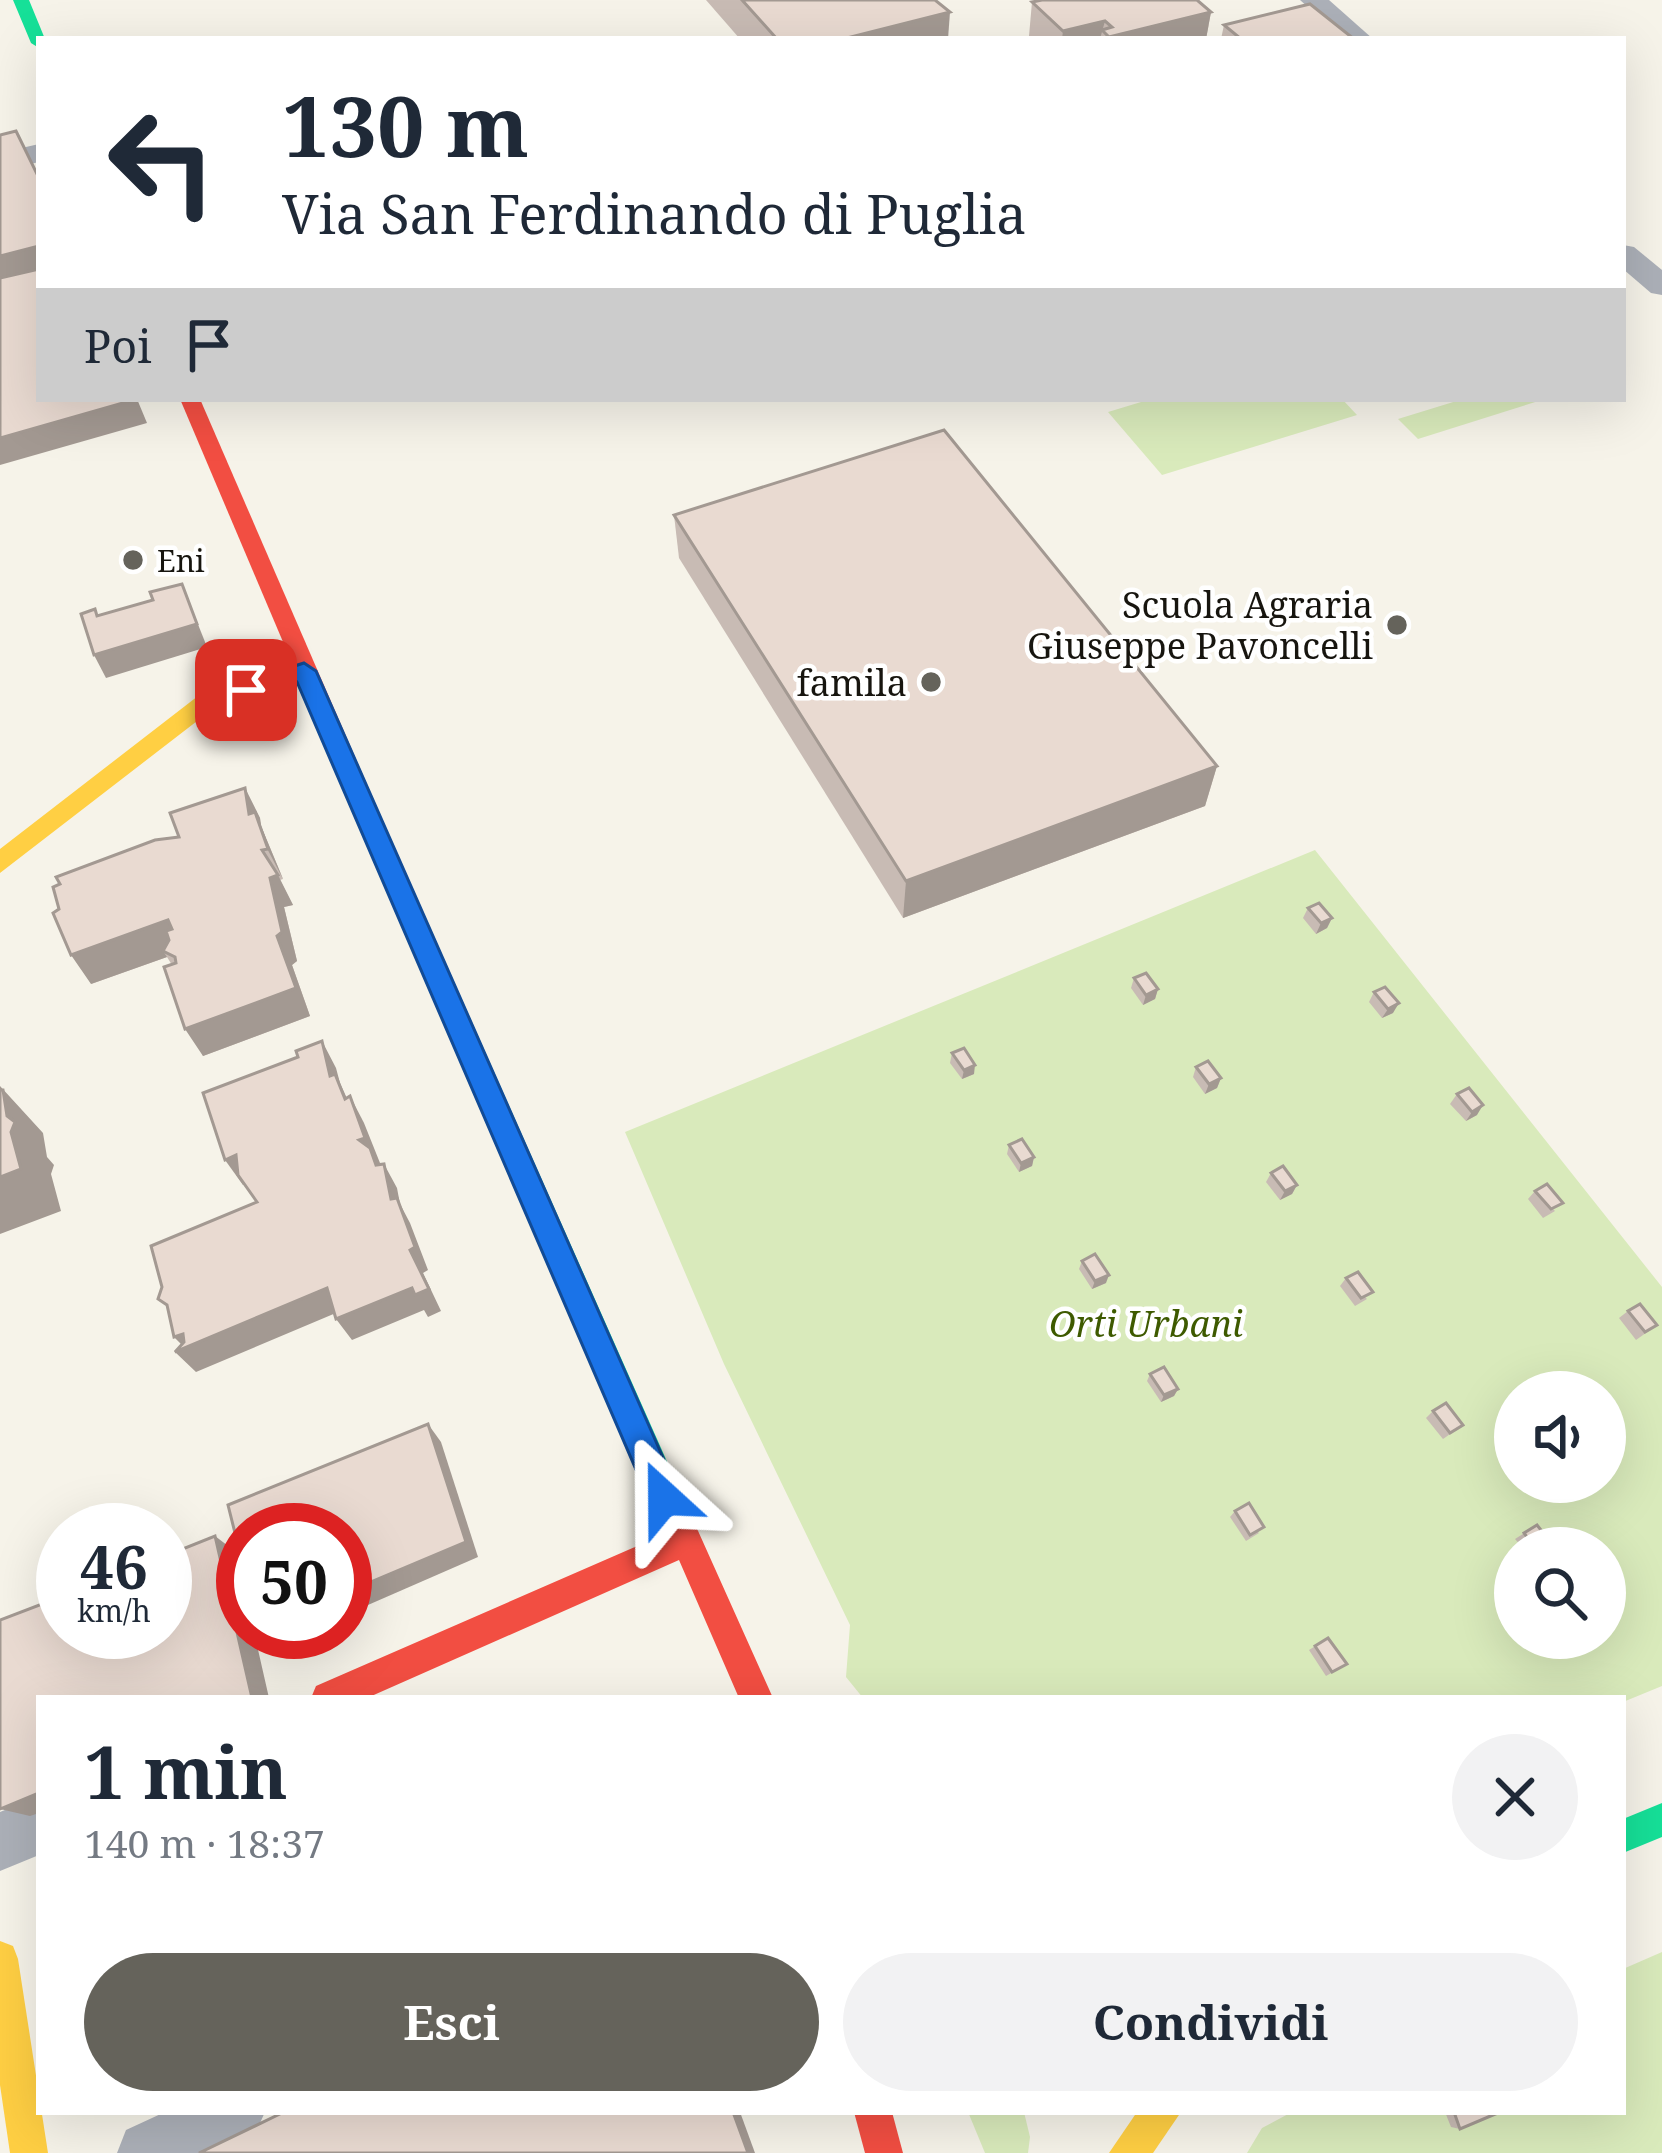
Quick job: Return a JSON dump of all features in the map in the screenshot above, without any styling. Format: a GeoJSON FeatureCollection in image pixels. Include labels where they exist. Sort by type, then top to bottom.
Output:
{"type":"FeatureCollection","features":[{"type":"Feature","properties":{"kind":"main road"},"geometry":{"type":"LineString","coordinates":[[21,0],[36,36]]}},
{"type":"Feature","properties":{"kind":"main road"},"geometry":{"type":"LineString","coordinates":[[191,402],[683,1542],[756,1693]]}},
{"type":"Feature","properties":{"kind":"main road"},"geometry":{"type":"LineString","coordinates":[[0,863],[206,703],[304,671]]}},
{"type":"Feature","properties":{"kind":"main road"},"geometry":{"type":"LineString","coordinates":[[335,1695],[683,1542]]}},
{"type":"Feature","properties":{"kind":"main road"},"geometry":{"type":"LineString","coordinates":[[1626,1835],[1662,1820]]}},
{"type":"Feature","properties":{"kind":"main road"},"geometry":{"type":"LineString","coordinates":[[0,1960],[29,2153]]}},
{"type":"Feature","properties":{"kind":"main road"},"geometry":{"type":"LineString","coordinates":[[874,2115],[884,2153]]}},
{"type":"Feature","properties":{"kind":"main road"},"geometry":{"type":"LineString","coordinates":[[1128,2153],[1160,2115]]}},
{"type":"Feature","properties":{"kind":"main road"},"geometry":{"type":"LineString","coordinates":[[1111,2153],[1118,2116]]}},
{"type":"Feature","properties":{"kind":"street"},"geometry":{"type":"LineString","coordinates":[[1313,0],[1356,36]]}},
{"type":"Feature","properties":{"kind":"street"},"geometry":{"type":"LineString","coordinates":[[0,162],[36,154]]}},
{"type":"Feature","properties":{"kind":"street"},"geometry":{"type":"LineString","coordinates":[[1626,256],[1662,286]]}},
{"type":"Feature","properties":{"kind":"street"},"geometry":{"type":"LineString","coordinates":[[0,1842],[36,1826]]}},
{"type":"Feature","properties":{"kind":"street"},"geometry":{"type":"LineString","coordinates":[[149,2153],[226,2115]]}},
{"type":"Feature","properties":{"kind":"green space"},"geometry":{"type":"Polygon","coordinates":[[[1141,402],[1345,402],[1357,415],[1162,475],[1108,412],[1141,402]]]}},
{"type":"Feature","properties":{"kind":"green space"},"geometry":{"type":"Polygon","coordinates":[[[1453,402],[1535,402],[1418,439],[1398,419],[1453,402]]]}},
{"type":"Feature","properties":{"kind":"green space","name":"Orti Urbani"},"geometry":{"type":"Polygon","coordinates":[[[1315,850],[1662,1287],[1662,1686],[1626,1701],[1626,1695],[861,1695],[846,1677],[850,1625],[724,1364],[625,1132],[1315,850]]]}},
{"type":"Feature","properties":{"kind":"green space"},"geometry":{"type":"Polygon","coordinates":[[[1662,1952],[1662,2153],[1247,2153],[1262,2128],[1286,2115],[1626,2115],[1626,1968],[1662,1952]]]}},
{"type":"Feature","properties":{"kind":"green space"},"geometry":{"type":"Polygon","coordinates":[[[969,2115],[1025,2115],[1028,2153],[985,2153],[969,2115]]]}},
{"type":"Feature","properties":{"kind":"building"},"geometry":{"type":"Polygon","coordinates":[[[742,0],[935,0],[950,12],[855,36],[774,36],[742,0]]]}},
{"type":"Feature","properties":{"kind":"building"},"geometry":{"type":"Polygon","coordinates":[[[1197,0],[1211,12],[1108,36],[1102,30],[1112,27],[1105,21],[1063,31],[1032,2],[1197,0]]]}},
{"type":"Feature","properties":{"kind":"building"},"geometry":{"type":"Polygon","coordinates":[[[1310,4],[1350,36],[1237,36],[1224,25],[1310,4]]]}},
{"type":"Feature","properties":{"kind":"building"},"geometry":{"type":"Polygon","coordinates":[[[16,131],[36,172],[36,247],[0,256],[0,135],[16,131]]]}},
{"type":"Feature","properties":{"kind":"building"},"geometry":{"type":"Polygon","coordinates":[[[36,270],[36,402],[126,402],[0,438],[0,278],[36,270]]]}},
{"type":"Feature","properties":{"kind":"building","name":"famila"},"geometry":{"type":"Polygon","coordinates":[[[944,430],[1217,766],[906,881],[674,515],[944,430]]]}},
{"type":"Feature","properties":{"kind":"building"},"geometry":{"type":"Polygon","coordinates":[[[182,584],[197,624],[94,655],[81,614],[95,609],[97,616],[153,600],[150,592],[182,584]]]}},
{"type":"Feature","properties":{"kind":"building"},"geometry":{"type":"Polygon","coordinates":[[[245,788],[249,814],[255,812],[268,849],[262,850],[278,875],[270,878],[282,932],[277,936],[296,988],[185,1029],[164,967],[176,963],[175,957],[163,951],[169,940],[166,931],[172,929],[168,920],[71,955],[53,913],[59,909],[53,887],[60,884],[56,877],[155,840],[179,837],[170,813],[245,788]]]}},
{"type":"Feature","properties":{"kind":"building"},"geometry":{"type":"Polygon","coordinates":[[[1319,903],[1332,918],[1321,923],[1308,908],[1319,903]]]}},
{"type":"Feature","properties":{"kind":"building"},"geometry":{"type":"Polygon","coordinates":[[[1146,973],[1158,989],[1146,995],[1134,978],[1146,973]]]}},
{"type":"Feature","properties":{"kind":"building"},"geometry":{"type":"Polygon","coordinates":[[[1385,987],[1399,1003],[1388,1009],[1374,992],[1385,987]]]}},
{"type":"Feature","properties":{"kind":"building"},"geometry":{"type":"Polygon","coordinates":[[[322,1041],[330,1076],[335,1074],[345,1099],[350,1096],[365,1138],[359,1140],[370,1148],[376,1165],[384,1164],[391,1199],[397,1198],[415,1247],[410,1250],[429,1289],[415,1295],[412,1288],[336,1319],[327,1288],[175,1352],[184,1342],[183,1334],[174,1337],[167,1305],[158,1299],[162,1287],[151,1246],[257,1202],[238,1175],[236,1155],[225,1160],[203,1093],[298,1057],[296,1051],[322,1041]]]}},
{"type":"Feature","properties":{"kind":"building"},"geometry":{"type":"Polygon","coordinates":[[[964,1048],[975,1065],[964,1070],[952,1053],[964,1048]]]}},
{"type":"Feature","properties":{"kind":"building"},"geometry":{"type":"Polygon","coordinates":[[[1208,1061],[1221,1078],[1209,1084],[1196,1067],[1208,1061]]]}},
{"type":"Feature","properties":{"kind":"building"},"geometry":{"type":"Polygon","coordinates":[[[1469,1088],[1483,1105],[1472,1112],[1457,1094],[1469,1088]]]}},
{"type":"Feature","properties":{"kind":"building"},"geometry":{"type":"Polygon","coordinates":[[[0,1090],[7,1116],[15,1122],[11,1132],[21,1169],[0,1177],[0,1090]]]}},
{"type":"Feature","properties":{"kind":"building"},"geometry":{"type":"Polygon","coordinates":[[[1022,1139],[1034,1157],[1021,1163],[1009,1145],[1022,1139]]]}},
{"type":"Feature","properties":{"kind":"building"},"geometry":{"type":"Polygon","coordinates":[[[1283,1166],[1297,1185],[1285,1191],[1271,1173],[1283,1166]]]}},
{"type":"Feature","properties":{"kind":"building"},"geometry":{"type":"Polygon","coordinates":[[[1547,1184],[1563,1203],[1551,1209],[1535,1191],[1547,1184]]]}},
{"type":"Feature","properties":{"kind":"building"},"geometry":{"type":"Polygon","coordinates":[[[1095,1254],[1109,1275],[1095,1281],[1082,1261],[1095,1254]]]}},
{"type":"Feature","properties":{"kind":"building"},"geometry":{"type":"Polygon","coordinates":[[[1358,1272],[1373,1292],[1361,1298],[1346,1278],[1358,1272]]]}},
{"type":"Feature","properties":{"kind":"building"},"geometry":{"type":"Polygon","coordinates":[[[1640,1304],[1657,1325],[1645,1332],[1628,1311],[1640,1304]]]}},
{"type":"Feature","properties":{"kind":"building"},"geometry":{"type":"Polygon","coordinates":[[[1164,1367],[1178,1389],[1164,1395],[1150,1374],[1164,1367]]]}},
{"type":"Feature","properties":{"kind":"building"},"geometry":{"type":"Polygon","coordinates":[[[1446,1403],[1463,1425],[1450,1433],[1433,1411],[1446,1403]]]}},
{"type":"Feature","properties":{"kind":"building"},"geometry":{"type":"Polygon","coordinates":[[[428,1424],[466,1542],[372,1582],[372,1503],[233,1503],[428,1424]]]}},
{"type":"Feature","properties":{"kind":"building"},"geometry":{"type":"Polygon","coordinates":[[[1249,1503],[1264,1527],[1250,1535],[1235,1511],[1249,1503]]]}},
{"type":"Feature","properties":{"kind":"building"},"geometry":{"type":"Polygon","coordinates":[[[215,1536],[216,1659],[243,1659],[251,1695],[36,1695],[36,1794],[0,1809],[0,1620],[36,1606],[36,1659],[192,1659],[192,1545],[215,1536]]]}},
{"type":"Feature","properties":{"kind":"building"},"geometry":{"type":"Polygon","coordinates":[[[1328,1638],[1347,1664],[1332,1672],[1315,1646],[1328,1638]]]}},
{"type":"Feature","properties":{"kind":"building"},"geometry":{"type":"Polygon","coordinates":[[[278,2115],[734,2115],[748,2153],[199,2153],[278,2115]]]}},
{"type":"Feature","properties":{"kind":"building"},"geometry":{"type":"Polygon","coordinates":[[[1455,2115],[1493,2115],[1460,2129],[1455,2115]]]}},
{"type":"Feature","properties":{"kind":"traffic: fast"},"geometry":{"type":"LineString","coordinates":[[21,0],[36,36]]}},
{"type":"Feature","properties":{"kind":"traffic: fast"},"geometry":{"type":"LineString","coordinates":[[379,840],[666,1495]]}},
{"type":"Feature","properties":{"kind":"traffic: fast"},"geometry":{"type":"LineString","coordinates":[[1626,1835],[1662,1820]]}},
{"type":"Feature","properties":{"kind":"traffic: slow"},"geometry":{"type":"LineString","coordinates":[[0,863],[206,702],[304,671]]}},
{"type":"Feature","properties":{"kind":"traffic: slow"},"geometry":{"type":"LineString","coordinates":[[0,1959],[29,2153]]}},
{"type":"Feature","properties":{"kind":"traffic: slow"},"geometry":{"type":"LineString","coordinates":[[1128,2153],[1160,2115]]}},
{"type":"Feature","properties":{"kind":"traffic: jam"},"geometry":{"type":"LineString","coordinates":[[191,402],[379,840]]}},
{"type":"Feature","properties":{"kind":"traffic: jam"},"geometry":{"type":"LineString","coordinates":[[666,1495],[755,1695]]}},
{"type":"Feature","properties":{"kind":"traffic: jam"},"geometry":{"type":"LineString","coordinates":[[335,1695],[683,1542]]}},
{"type":"Feature","properties":{"kind":"traffic: jam"},"geometry":{"type":"LineString","coordinates":[[874,2115],[884,2153]]}},
{"type":"Feature","properties":{"kind":"place","name":"Eni"},"geometry":{"type":"Point","coordinates":[133,560]}},
{"type":"Feature","properties":{"kind":"place","name":"Scuola Agraria Giuseppe Pavoncelli"},"geometry":{"type":"Point","coordinates":[1397,625]}},
{"type":"Feature","properties":{"kind":"place","name":"famila"},"geometry":{"type":"Point","coordinates":[931,682]}},
{"type":"Feature","properties":{"kind":"route"},"geometry":{"type":"LineString","coordinates":[[246,690],[304,671],[664,1498]]}}]}
